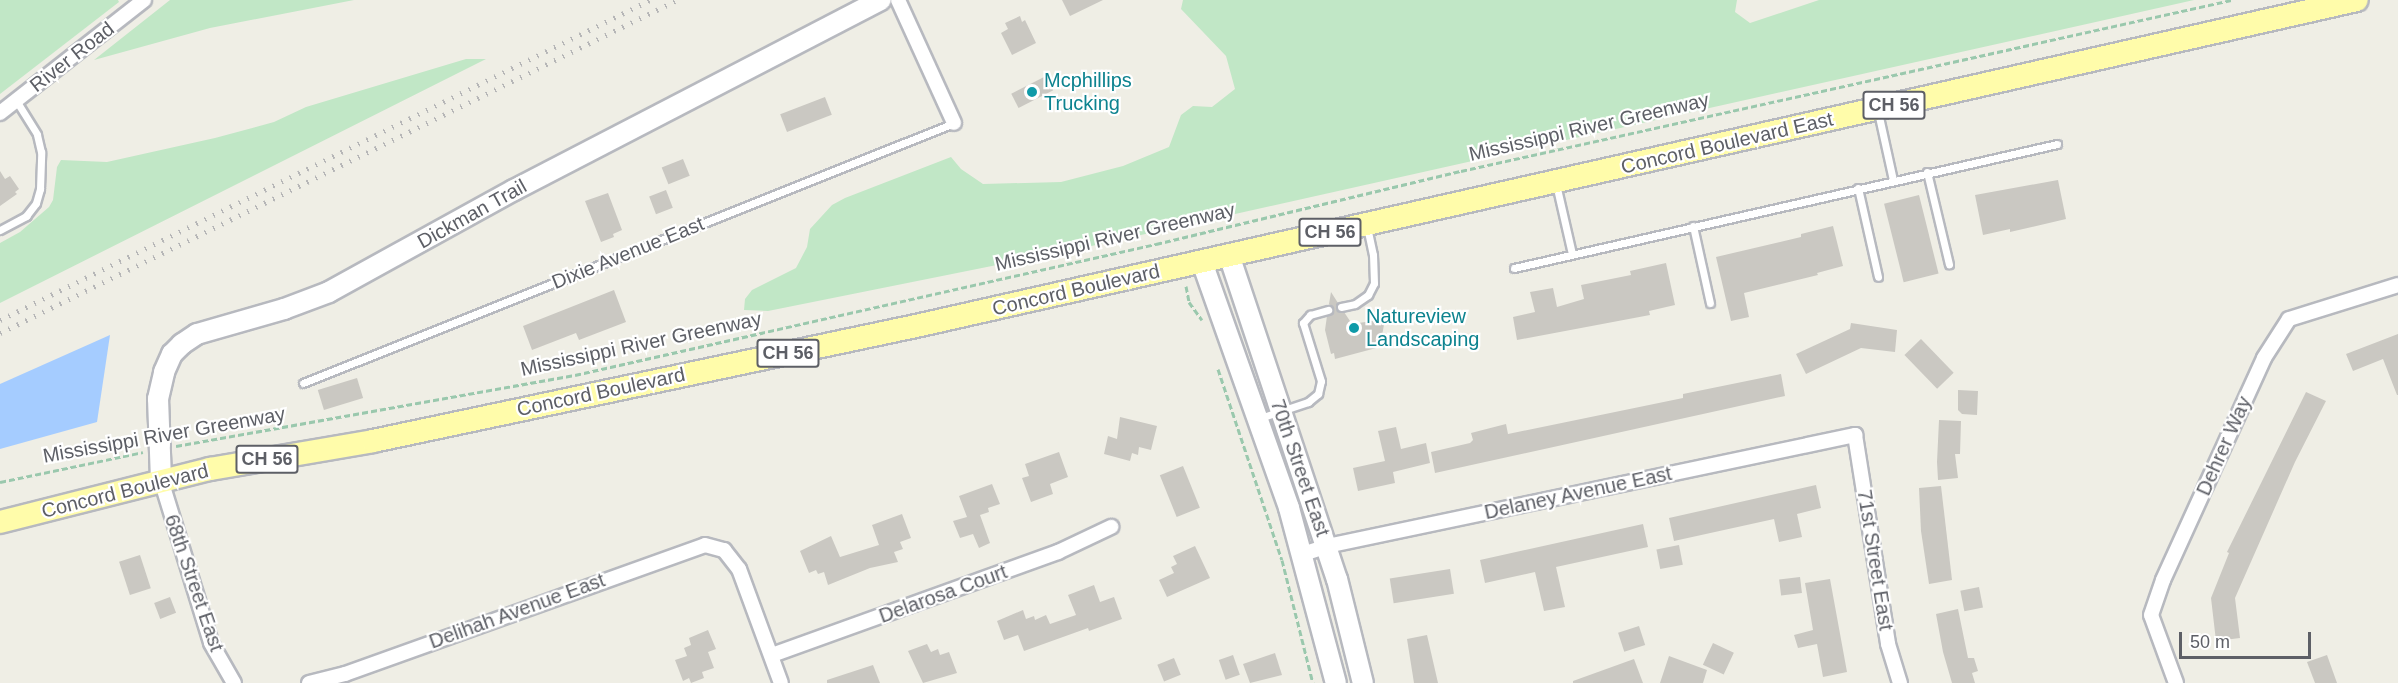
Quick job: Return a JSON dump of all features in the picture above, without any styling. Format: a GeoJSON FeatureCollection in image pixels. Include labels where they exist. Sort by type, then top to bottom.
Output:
{"type":"FeatureCollection","features":[{"type":"Feature","properties":{"kind":"main road","name":"Concord Boulevard East"},"geometry":{"type":"LineString","coordinates":[[1192,264],[2357,0]]}},
{"type":"Feature","properties":{"kind":"main road","name":"Concord Boulevard"},"geometry":{"type":"LineString","coordinates":[[0,522],[161,480],[373,441],[916,326],[1192,264]]}},
{"type":"Feature","properties":{"kind":"street","name":"River Road"},"geometry":{"type":"LineString","coordinates":[[0,113],[144,0]]}},
{"type":"Feature","properties":{"kind":"street","name":"Dickman Trail"},"geometry":{"type":"LineString","coordinates":[[161,480],[158,449],[158,399],[164,372],[172,354],[198,334],[284,309],[329,292],[514,190],[881,0]]}},
{"type":"Feature","properties":{"kind":"street"},"geometry":{"type":"LineString","coordinates":[[898,0],[954,123]]}},
{"type":"Feature","properties":{"kind":"street","name":"70th Street East"},"geometry":{"type":"LineString","coordinates":[[1229,255],[1327,546],[1363,683]]}},
{"type":"Feature","properties":{"kind":"street","name":"70th Street East"},"geometry":{"type":"LineString","coordinates":[[1192,264],[1257,418],[1303,554],[1336,683]]}},
{"type":"Feature","properties":{"kind":"street","name":"Dehrer Way"},"geometry":{"type":"LineString","coordinates":[[2176,683],[2151,615],[2163,580],[2264,358],[2289,319],[2398,285]]}},
{"type":"Feature","properties":{"kind":"street","name":"Delaney Avenue East"},"geometry":{"type":"LineString","coordinates":[[1303,554],[1327,546],[1855,435]]}},
{"type":"Feature","properties":{"kind":"street","name":"71st Street East"},"geometry":{"type":"LineString","coordinates":[[1855,435],[1888,644],[1900,683]]}},
{"type":"Feature","properties":{"kind":"street","name":"68th Street East"},"geometry":{"type":"LineString","coordinates":[[161,480],[211,642],[234,683]]}},
{"type":"Feature","properties":{"kind":"street","name":"Delarosa Court"},"geometry":{"type":"LineString","coordinates":[[772,655],[1058,552],[1111,527]]}},
{"type":"Feature","properties":{"kind":"street","name":"Delihah Avenue East"},"geometry":{"type":"LineString","coordinates":[[309,683],[345,674],[678,552],[705,545],[724,550],[739,570],[772,655]]}},
{"type":"Feature","properties":{"kind":"street"},"geometry":{"type":"LineString","coordinates":[[772,655],[781,683]]}},
{"type":"Feature","properties":{"kind":"lane"},"geometry":{"type":"LineString","coordinates":[[0,230],[26,216],[36,203],[40,189],[40,152],[36,134],[16,101]]}},
{"type":"Feature","properties":{"kind":"lane"},"geometry":{"type":"LineString","coordinates":[[1877,109],[1893,180]]}},
{"type":"Feature","properties":{"kind":"lane","name":"Dixie Avenue East"},"geometry":{"type":"LineString","coordinates":[[303,383],[954,123]]}},
{"type":"Feature","properties":{"kind":"lane"},"geometry":{"type":"LineString","coordinates":[[1514,268],[2057,144]]}},
{"type":"Feature","properties":{"kind":"lane"},"geometry":{"type":"LineString","coordinates":[[1927,172],[1949,264]]}},
{"type":"Feature","properties":{"kind":"lane"},"geometry":{"type":"LineString","coordinates":[[1555,181],[1572,254]]}},
{"type":"Feature","properties":{"kind":"lane"},"geometry":{"type":"LineString","coordinates":[[1858,188],[1878,277]]}},
{"type":"Feature","properties":{"kind":"lane"},"geometry":{"type":"LineString","coordinates":[[1341,308],[1354,304],[1368,295],[1374,284],[1374,255],[1367,224]]}},
{"type":"Feature","properties":{"kind":"lane"},"geometry":{"type":"LineString","coordinates":[[1693,226],[1710,303]]}},
{"type":"Feature","properties":{"kind":"lane"},"geometry":{"type":"LineString","coordinates":[[1257,418],[1308,402],[1318,394],[1321,381],[1303,323],[1310,315],[1328,310]]}},
{"type":"Feature","properties":{"kind":"path","name":"Mississippi River Greenway"},"geometry":{"type":"LineString","coordinates":[[0,482],[158,449],[575,375],[1173,240],[1461,171],[2232,0]]}},
{"type":"Feature","properties":{"kind":"path"},"geometry":{"type":"LineString","coordinates":[[1173,240],[1192,264],[1189,302],[1206,331]]}},
{"type":"Feature","properties":{"kind":"path"},"geometry":{"type":"LineString","coordinates":[[1216,364],[1282,561],[1313,683]]}},
{"type":"Feature","properties":{"kind":"green space"},"geometry":{"type":"Polygon","coordinates":[[[0,0],[118,0],[119,2],[0,94],[0,0]]]}},
{"type":"Feature","properties":{"kind":"green space"},"geometry":{"type":"Polygon","coordinates":[[[170,0],[354,0],[210,28],[94,60],[170,0]]]}},
{"type":"Feature","properties":{"kind":"green space"},"geometry":{"type":"Polygon","coordinates":[[[1183,0],[1737,0],[1735,12],[1750,23],[1819,0],[2194,0],[1087,247],[768,311],[744,310],[745,299],[752,290],[796,268],[807,247],[810,229],[832,205],[951,157],[961,169],[983,184],[1061,182],[1123,166],[1169,147],[1181,115],[1193,106],[1212,107],[1235,89],[1226,56],[1181,9],[1183,0]]]}},
{"type":"Feature","properties":{"kind":"green space"},"geometry":{"type":"Polygon","coordinates":[[[466,59],[486,59],[0,303],[0,243],[20,232],[49,207],[53,200],[57,167],[61,160],[107,162],[215,138],[274,122],[306,107],[466,59]]]}},
{"type":"Feature","properties":{"kind":"water"},"geometry":{"type":"Polygon","coordinates":[[[110,335],[97,422],[0,449],[0,384],[110,335]]]}},
{"type":"Feature","properties":{"kind":"building"},"geometry":{"type":"Polygon","coordinates":[[[1062,0],[1103,0],[1070,16],[1062,0]]]}},
{"type":"Feature","properties":{"kind":"building"},"geometry":{"type":"Polygon","coordinates":[[[1020,16],[1022,22],[1025,20],[1036,43],[1012,55],[1001,33],[1008,29],[1005,23],[1020,16]]]}},
{"type":"Feature","properties":{"kind":"building","name":"Mcphillips Trucking"},"geometry":{"type":"Polygon","coordinates":[[[1046,76],[1053,90],[1019,108],[1011,94],[1046,76]]]}},
{"type":"Feature","properties":{"kind":"building"},"geometry":{"type":"Polygon","coordinates":[[[825,97],[832,115],[787,132],[780,114],[825,97]]]}},
{"type":"Feature","properties":{"kind":"building"},"geometry":{"type":"Polygon","coordinates":[[[683,159],[690,176],[668,184],[662,168],[683,159]]]}},
{"type":"Feature","properties":{"kind":"building"},"geometry":{"type":"Polygon","coordinates":[[[0,171],[5,179],[10,176],[19,189],[15,192],[17,194],[0,206],[0,171]]]}},
{"type":"Feature","properties":{"kind":"building"},"geometry":{"type":"Polygon","coordinates":[[[2058,180],[2066,219],[2010,232],[2010,229],[1983,235],[1975,195],[2058,180]]]}},
{"type":"Feature","properties":{"kind":"building"},"geometry":{"type":"Polygon","coordinates":[[[666,190],[673,208],[656,214],[649,196],[666,190]]]}},
{"type":"Feature","properties":{"kind":"building"},"geometry":{"type":"Polygon","coordinates":[[[608,193],[622,230],[613,234],[614,237],[601,242],[585,201],[608,193]]]}},
{"type":"Feature","properties":{"kind":"building"},"geometry":{"type":"Polygon","coordinates":[[[1919,195],[1939,274],[1904,282],[1884,204],[1919,195]]]}},
{"type":"Feature","properties":{"kind":"building"},"geometry":{"type":"Polygon","coordinates":[[[1833,226],[1843,266],[1817,273],[1818,275],[1744,293],[1749,317],[1731,321],[1716,257],[1801,237],[1801,234],[1833,226]]]}},
{"type":"Feature","properties":{"kind":"building"},"geometry":{"type":"Polygon","coordinates":[[[1666,263],[1675,305],[1649,311],[1650,315],[1517,340],[1513,317],[1535,312],[1530,292],[1553,288],[1557,307],[1584,299],[1581,285],[1631,275],[1630,271],[1666,263]]]}},
{"type":"Feature","properties":{"kind":"building"},"geometry":{"type":"Polygon","coordinates":[[[614,290],[626,322],[579,340],[576,333],[532,350],[523,326],[614,290]]]}},
{"type":"Feature","properties":{"kind":"building","name":"Natureview Landscaping"},"geometry":{"type":"Polygon","coordinates":[[[1331,292],[1338,303],[1336,310],[1344,312],[1352,324],[1385,319],[1380,347],[1335,359],[1334,353],[1331,354],[1325,330],[1327,316],[1334,311],[1329,304],[1331,292]]]}},
{"type":"Feature","properties":{"kind":"building"},"geometry":{"type":"Polygon","coordinates":[[[1851,323],[1897,330],[1895,352],[1861,348],[1806,374],[1796,354],[1850,329],[1851,323]]]}},
{"type":"Feature","properties":{"kind":"building"},"geometry":{"type":"Polygon","coordinates":[[[2398,334],[2397,395],[2383,359],[2353,371],[2346,354],[2398,334]]]}},
{"type":"Feature","properties":{"kind":"building"},"geometry":{"type":"Polygon","coordinates":[[[1921,339],[1954,373],[1937,389],[1904,355],[1921,339]]]}},
{"type":"Feature","properties":{"kind":"building"},"geometry":{"type":"Polygon","coordinates":[[[1781,374],[1785,396],[1435,473],[1431,452],[1470,443],[1473,440],[1471,433],[1506,424],[1508,434],[1683,398],[1683,394],[1781,374]]]}},
{"type":"Feature","properties":{"kind":"building"},"geometry":{"type":"Polygon","coordinates":[[[357,378],[363,398],[324,410],[318,390],[357,378]]]}},
{"type":"Feature","properties":{"kind":"building"},"geometry":{"type":"Polygon","coordinates":[[[1958,390],[1978,391],[1977,415],[1962,414],[1958,410],[1958,390]]]}},
{"type":"Feature","properties":{"kind":"building"},"geometry":{"type":"Polygon","coordinates":[[[2306,392],[2326,401],[2295,462],[2235,598],[2240,638],[2216,641],[2211,598],[2229,553],[2227,552],[2306,392]]]}},
{"type":"Feature","properties":{"kind":"building"},"geometry":{"type":"Polygon","coordinates":[[[1120,417],[1157,426],[1151,450],[1139,447],[1138,455],[1132,453],[1130,461],[1104,454],[1108,436],[1117,439],[1120,417]]]}},
{"type":"Feature","properties":{"kind":"building"},"geometry":{"type":"Polygon","coordinates":[[[1939,420],[1961,421],[1960,454],[1955,454],[1958,478],[1938,480],[1939,420]]]}},
{"type":"Feature","properties":{"kind":"building"},"geometry":{"type":"Polygon","coordinates":[[[1396,427],[1401,449],[1426,443],[1430,463],[1393,472],[1395,483],[1358,491],[1353,468],[1385,461],[1378,431],[1396,427]]]}},
{"type":"Feature","properties":{"kind":"building"},"geometry":{"type":"Polygon","coordinates":[[[1059,452],[1068,477],[1050,484],[1053,494],[1031,502],[1022,478],[1029,476],[1025,464],[1059,452]]]}},
{"type":"Feature","properties":{"kind":"building"},"geometry":{"type":"Polygon","coordinates":[[[1183,466],[1200,508],[1177,517],[1160,475],[1183,466]]]}},
{"type":"Feature","properties":{"kind":"building"},"geometry":{"type":"Polygon","coordinates":[[[992,484],[1000,504],[988,508],[989,512],[980,515],[990,543],[979,548],[973,534],[960,538],[953,521],[967,517],[959,496],[992,484]]]}},
{"type":"Feature","properties":{"kind":"building"},"geometry":{"type":"Polygon","coordinates":[[[1816,485],[1821,508],[1797,514],[1802,537],[1779,542],[1774,519],[1674,541],[1669,518],[1816,485]]]}},
{"type":"Feature","properties":{"kind":"building"},"geometry":{"type":"Polygon","coordinates":[[[1941,486],[1952,580],[1929,584],[1921,531],[1919,488],[1941,486]]]}},
{"type":"Feature","properties":{"kind":"building"},"geometry":{"type":"Polygon","coordinates":[[[902,514],[911,538],[900,542],[903,549],[894,552],[898,562],[870,568],[828,585],[824,572],[818,574],[816,570],[809,573],[800,551],[831,536],[840,557],[879,545],[872,525],[902,514]]]}},
{"type":"Feature","properties":{"kind":"building"},"geometry":{"type":"Polygon","coordinates":[[[1643,524],[1648,547],[1556,567],[1565,607],[1544,611],[1535,572],[1485,583],[1480,560],[1643,524]]]}},
{"type":"Feature","properties":{"kind":"building"},"geometry":{"type":"Polygon","coordinates":[[[1679,545],[1683,565],[1660,569],[1656,549],[1679,545]]]}},
{"type":"Feature","properties":{"kind":"building"},"geometry":{"type":"Polygon","coordinates":[[[1195,546],[1210,578],[1167,597],[1159,580],[1174,573],[1171,567],[1177,564],[1173,556],[1195,546]]]}},
{"type":"Feature","properties":{"kind":"building"},"geometry":{"type":"Polygon","coordinates":[[[140,555],[151,588],[130,595],[119,562],[140,555]]]}},
{"type":"Feature","properties":{"kind":"building"},"geometry":{"type":"Polygon","coordinates":[[[1450,569],[1454,594],[1394,603],[1390,579],[1450,569]]]}},
{"type":"Feature","properties":{"kind":"building"},"geometry":{"type":"Polygon","coordinates":[[[1800,577],[1802,593],[1781,595],[1779,580],[1800,577]]]}},
{"type":"Feature","properties":{"kind":"building"},"geometry":{"type":"Polygon","coordinates":[[[1830,579],[1847,672],[1823,677],[1817,644],[1798,648],[1794,635],[1813,630],[1805,583],[1830,579]]]}},
{"type":"Feature","properties":{"kind":"building"},"geometry":{"type":"Polygon","coordinates":[[[1094,585],[1100,602],[1114,597],[1122,619],[1089,631],[1088,628],[1024,651],[1018,635],[1004,640],[997,621],[1023,610],[1026,619],[1034,616],[1035,620],[1046,615],[1050,624],[1076,615],[1068,595],[1094,585]]]}},
{"type":"Feature","properties":{"kind":"building"},"geometry":{"type":"Polygon","coordinates":[[[1979,587],[1983,608],[1964,611],[1960,591],[1979,587]]]}},
{"type":"Feature","properties":{"kind":"building"},"geometry":{"type":"Polygon","coordinates":[[[170,597],[176,613],[160,619],[154,603],[170,597]]]}},
{"type":"Feature","properties":{"kind":"building"},"geometry":{"type":"Polygon","coordinates":[[[1958,609],[1968,658],[1974,658],[1978,671],[1972,673],[1975,683],[1952,683],[1943,652],[1936,614],[1958,609]]]}},
{"type":"Feature","properties":{"kind":"building"},"geometry":{"type":"Polygon","coordinates":[[[1639,626],[1645,645],[1624,652],[1618,633],[1639,626]]]}},
{"type":"Feature","properties":{"kind":"building"},"geometry":{"type":"Polygon","coordinates":[[[708,630],[716,649],[708,652],[714,668],[702,672],[704,678],[691,683],[689,678],[683,681],[675,660],[687,656],[684,648],[691,645],[689,638],[708,630]]]}},
{"type":"Feature","properties":{"kind":"building"},"geometry":{"type":"Polygon","coordinates":[[[1427,635],[1438,683],[1414,683],[1407,639],[1427,635]]]}},
{"type":"Feature","properties":{"kind":"building"},"geometry":{"type":"Polygon","coordinates":[[[1713,643],[1734,653],[1724,674],[1703,665],[1713,643]]]}},
{"type":"Feature","properties":{"kind":"building"},"geometry":{"type":"Polygon","coordinates":[[[927,644],[931,652],[938,649],[940,655],[949,652],[957,673],[923,683],[908,651],[927,644]]]}},
{"type":"Feature","properties":{"kind":"building"},"geometry":{"type":"Polygon","coordinates":[[[1275,653],[1282,675],[1250,683],[1243,664],[1275,653]]]}},
{"type":"Feature","properties":{"kind":"building"},"geometry":{"type":"Polygon","coordinates":[[[1233,655],[1240,675],[1226,680],[1219,660],[1233,655]]]}},
{"type":"Feature","properties":{"kind":"building"},"geometry":{"type":"Polygon","coordinates":[[[2327,655],[2337,683],[2315,683],[2307,662],[2327,655]]]}},
{"type":"Feature","properties":{"kind":"building"},"geometry":{"type":"Polygon","coordinates":[[[1669,656],[1707,670],[1703,683],[1660,683],[1669,656]]]}},
{"type":"Feature","properties":{"kind":"building"},"geometry":{"type":"Polygon","coordinates":[[[1174,658],[1181,675],[1164,681],[1157,665],[1174,658]]]}},
{"type":"Feature","properties":{"kind":"building"},"geometry":{"type":"Polygon","coordinates":[[[1634,659],[1643,683],[1573,683],[1573,681],[1634,659]]]}},
{"type":"Feature","properties":{"kind":"building"},"geometry":{"type":"Polygon","coordinates":[[[873,665],[880,683],[827,683],[827,680],[873,665]]]}},
{"type":"Feature","properties":{"kind":"railway"},"geometry":{"type":"LineString","coordinates":[[0,320],[650,0]]}},
{"type":"Feature","properties":{"kind":"railway"},"geometry":{"type":"LineString","coordinates":[[0,333],[677,0]]}},
{"type":"Feature","properties":{"kind":"place","name":"Mcphillips Trucking"},"geometry":{"type":"Point","coordinates":[1032,92]}},
{"type":"Feature","properties":{"kind":"place","name":"Natureview Landscaping"},"geometry":{"type":"Point","coordinates":[1354,328]}}]}
